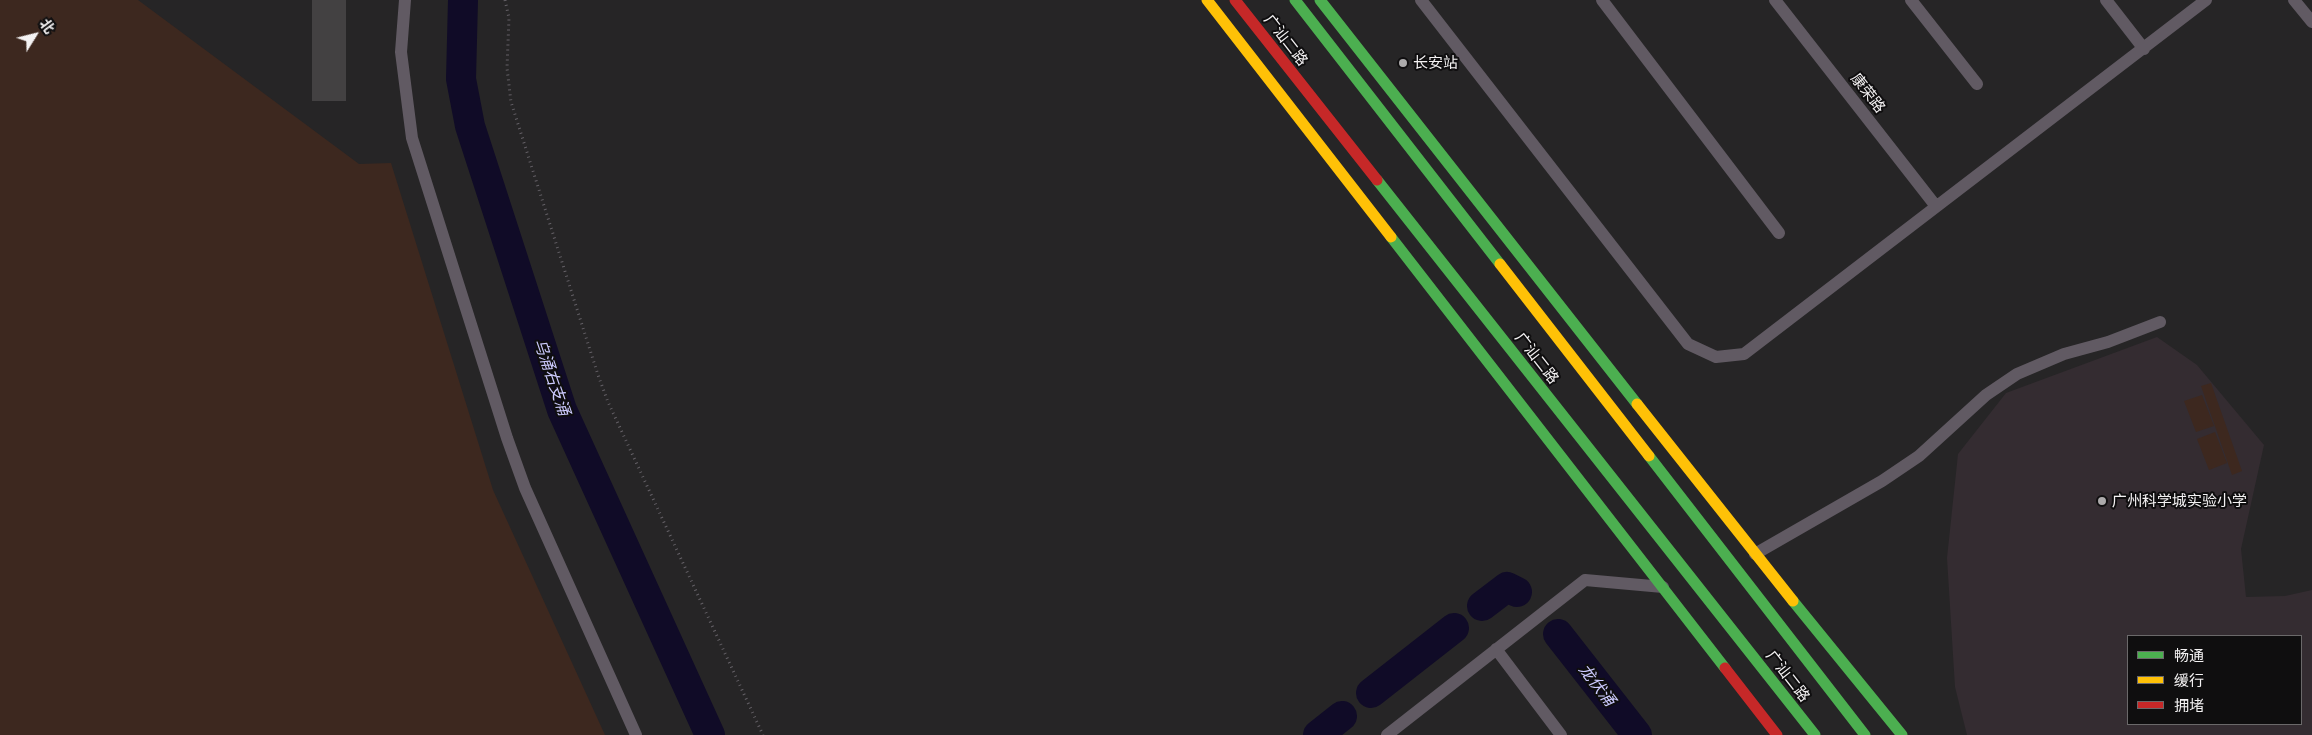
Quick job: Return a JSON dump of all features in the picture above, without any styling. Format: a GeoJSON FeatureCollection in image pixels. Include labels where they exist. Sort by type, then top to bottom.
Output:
{"type":"FeatureCollection","features":[{"type":"Feature","properties":{"kind":"main road"},"geometry":{"type":"LineString","coordinates":[[1208,0],[1778,735]]}},
{"type":"Feature","properties":{"kind":"main road","name":"广汕二路"},"geometry":{"type":"LineString","coordinates":[[1235,0],[1815,735]]}},
{"type":"Feature","properties":{"kind":"main road","name":"广汕二路"},"geometry":{"type":"LineString","coordinates":[[1295,0],[1865,735]]}},
{"type":"Feature","properties":{"kind":"main road"},"geometry":{"type":"LineString","coordinates":[[1320,0],[1755,554],[1902,735]]}},
{"type":"Feature","properties":{"kind":"street"},"geometry":{"type":"LineString","coordinates":[[404,0],[401,52],[415,148],[507,438],[525,488],[636,735]]}},
{"type":"Feature","properties":{"kind":"street"},"geometry":{"type":"LineString","coordinates":[[1421,0],[1688,344],[1716,357],[1744,354],[1935,205],[2144,49],[2206,0]]}},
{"type":"Feature","properties":{"kind":"street"},"geometry":{"type":"LineString","coordinates":[[1602,0],[1779,233]]}},
{"type":"Feature","properties":{"kind":"street","name":"康荣路"},"geometry":{"type":"LineString","coordinates":[[1775,0],[1935,205]]}},
{"type":"Feature","properties":{"kind":"street"},"geometry":{"type":"LineString","coordinates":[[1911,0],[1977,84]]}},
{"type":"Feature","properties":{"kind":"street"},"geometry":{"type":"LineString","coordinates":[[2106,0],[2144,49]]}},
{"type":"Feature","properties":{"kind":"street"},"geometry":{"type":"LineString","coordinates":[[2294,0],[2312,22]]}},
{"type":"Feature","properties":{"kind":"street"},"geometry":{"type":"LineString","coordinates":[[1755,554],[1882,481],[1919,456],[1986,395],[2017,374],[2064,354],[2108,342],[2160,322]]}},
{"type":"Feature","properties":{"kind":"street"},"geometry":{"type":"LineString","coordinates":[[1387,735],[1585,580],[1663,586]]}},
{"type":"Feature","properties":{"kind":"street"},"geometry":{"type":"LineString","coordinates":[[1496,649],[1561,735]]}},
{"type":"Feature","properties":{"kind":"path"},"geometry":{"type":"LineString","coordinates":[[506,0],[509,18],[507,68],[511,102],[598,375],[608,402],[763,735]]}},
{"type":"Feature","properties":{"kind":"shaded area"},"geometry":{"type":"Polygon","coordinates":[[[0,0],[138,0],[359,164],[391,163],[493,490],[605,735],[0,735],[0,0]]]}},
{"type":"Feature","properties":{"kind":"shaded area","name":"广州科学城实验小学"},"geometry":{"type":"Polygon","coordinates":[[[2157,337],[2197,365],[2264,445],[2241,549],[2246,597],[2285,596],[2312,590],[2312,735],[1967,735],[1955,687],[1947,558],[1958,454],[2006,393],[2157,337]]]}},
{"type":"Feature","properties":{"kind":"shaded area"},"geometry":{"type":"Polygon","coordinates":[[[2211,383],[2242,471],[2232,475],[2201,386],[2211,383]]]}},
{"type":"Feature","properties":{"kind":"shaded area"},"geometry":{"type":"Polygon","coordinates":[[[2202,395],[2214,426],[2196,432],[2184,401],[2202,395]]]}},
{"type":"Feature","properties":{"kind":"shaded area"},"geometry":{"type":"Polygon","coordinates":[[[2215,432],[2227,463],[2209,470],[2197,439],[2215,432]]]}},
{"type":"Feature","properties":{"kind":"building"},"geometry":{"type":"Polygon","coordinates":[[[312,0],[346,0],[346,101],[312,101],[312,0]]]}},
{"type":"Feature","properties":{"kind":"waterway","name":"乌涌右支涌"},"geometry":{"type":"LineString","coordinates":[[463,0],[461,79],[470,126],[562,410],[710,735]]}},
{"type":"Feature","properties":{"kind":"waterway","name":"龙伏涌"},"geometry":{"type":"LineString","coordinates":[[1482,606],[1507,587],[1517,592]]}},
{"type":"Feature","properties":{"kind":"waterway","name":"龙伏涌"},"geometry":{"type":"LineString","coordinates":[[1371,693],[1454,628]]}},
{"type":"Feature","properties":{"kind":"waterway","name":"龙伏涌"},"geometry":{"type":"LineString","coordinates":[[1558,634],[1637,735]]}},
{"type":"Feature","properties":{"kind":"waterway","name":"龙伏涌"},"geometry":{"type":"LineString","coordinates":[[1318,735],[1342,716]]}},
{"type":"Feature","properties":{"kind":"traffic: fast"},"geometry":{"type":"LineString","coordinates":[[1295,0],[1500,264]]}},
{"type":"Feature","properties":{"kind":"traffic: fast"},"geometry":{"type":"LineString","coordinates":[[1320,0],[1637,404]]}},
{"type":"Feature","properties":{"kind":"traffic: fast"},"geometry":{"type":"LineString","coordinates":[[1377,180],[1815,735]]}},
{"type":"Feature","properties":{"kind":"traffic: fast"},"geometry":{"type":"LineString","coordinates":[[1391,237],[1725,668]]}},
{"type":"Feature","properties":{"kind":"traffic: fast"},"geometry":{"type":"LineString","coordinates":[[1649,456],[1865,735]]}},
{"type":"Feature","properties":{"kind":"traffic: fast"},"geometry":{"type":"LineString","coordinates":[[1793,601],[1902,735]]}},
{"type":"Feature","properties":{"kind":"traffic: slow"},"geometry":{"type":"LineString","coordinates":[[1207,0],[1391,237]]}},
{"type":"Feature","properties":{"kind":"traffic: slow"},"geometry":{"type":"LineString","coordinates":[[1500,264],[1649,456]]}},
{"type":"Feature","properties":{"kind":"traffic: slow"},"geometry":{"type":"LineString","coordinates":[[1637,404],[1793,601]]}},
{"type":"Feature","properties":{"kind":"traffic: jam"},"geometry":{"type":"LineString","coordinates":[[1235,0],[1377,180]]}},
{"type":"Feature","properties":{"kind":"traffic: jam"},"geometry":{"type":"LineString","coordinates":[[1725,668],[1777,735]]}},
{"type":"Feature","properties":{"kind":"place","name":"长安站"},"geometry":{"type":"Point","coordinates":[1403,63]}},
{"type":"Feature","properties":{"kind":"place","name":"广州科学城实验小学"},"geometry":{"type":"Point","coordinates":[2102,501]}}]}
